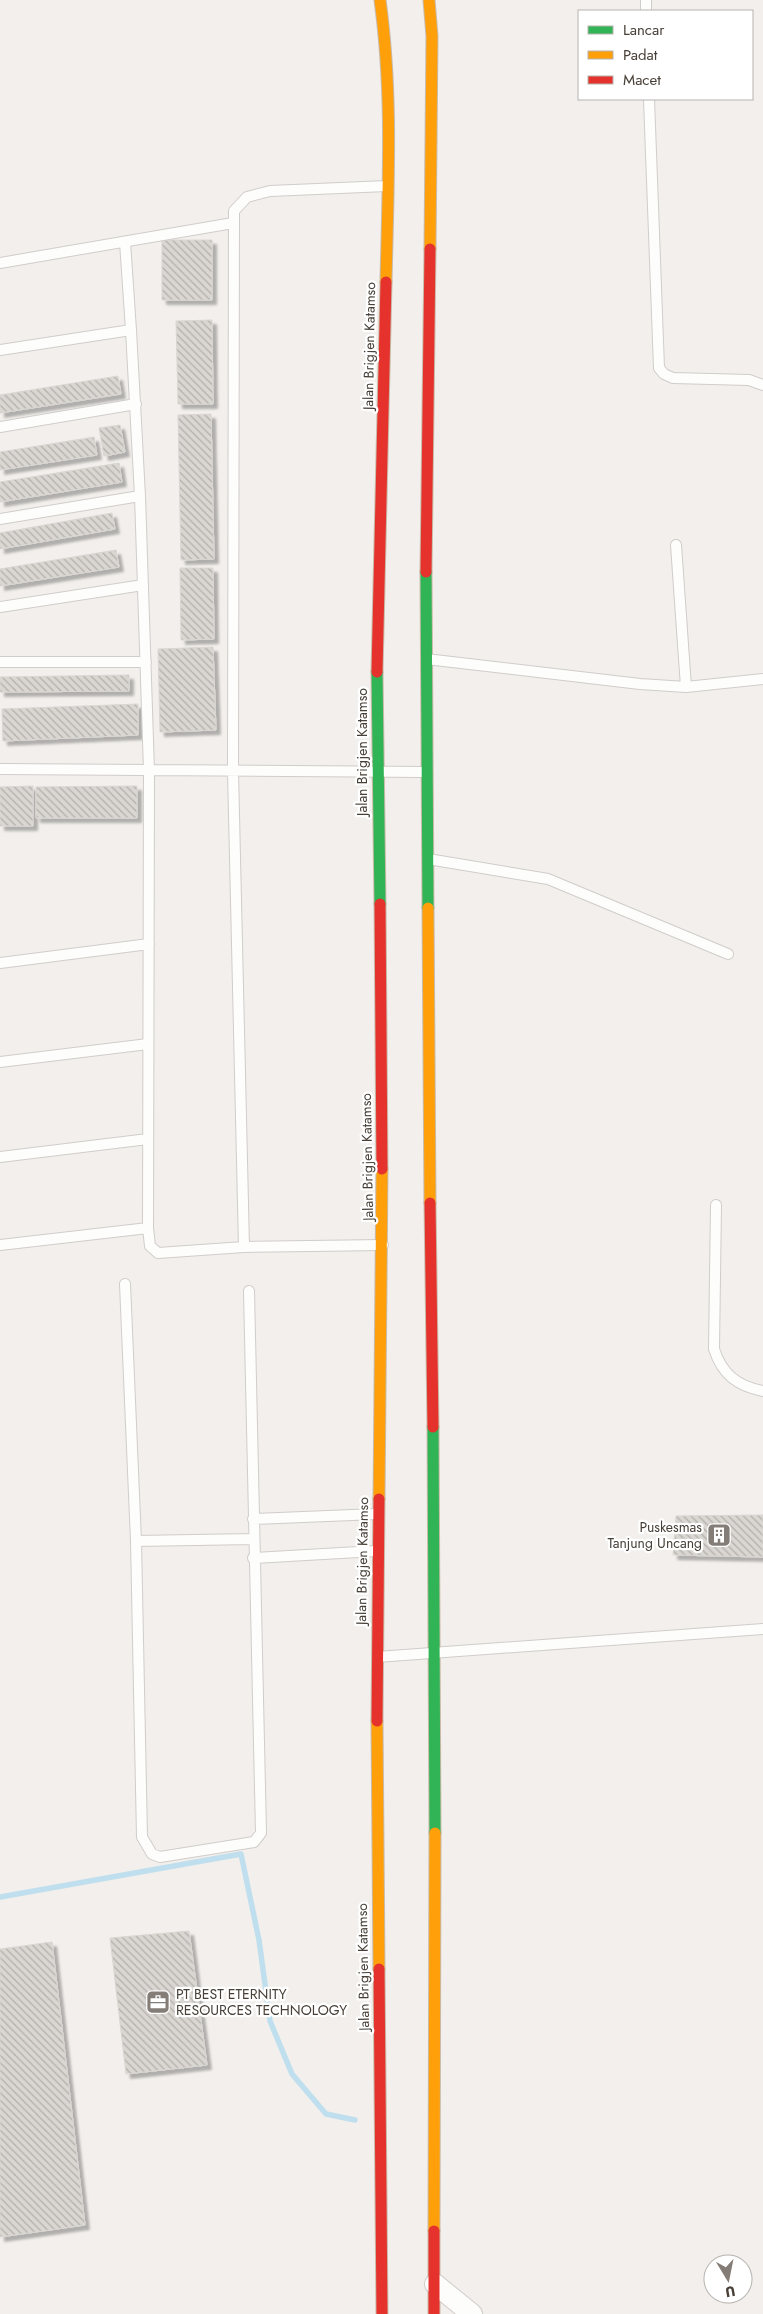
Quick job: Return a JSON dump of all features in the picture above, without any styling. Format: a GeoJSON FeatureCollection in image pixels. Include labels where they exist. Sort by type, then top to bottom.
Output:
{"type":"FeatureCollection","features":[{"type":"Feature","properties":{"kind":"highway","name":"Jalan Brigjen Katamso"},"geometry":{"type":"LineString","coordinates":[[380,0],[388,60],[390,117],[388,186],[390,273],[377,650],[383,1246],[376,1551],[382,2314]]}},
{"type":"Feature","properties":{"kind":"highway"},"geometry":{"type":"LineString","coordinates":[[429,0],[432,36],[425,272],[425,658],[435,1654],[434,2314]]}},
{"type":"Feature","properties":{"kind":"street"},"geometry":{"type":"LineString","coordinates":[[435,2284],[472,2314]]}},
{"type":"Feature","properties":{"kind":"lane"},"geometry":{"type":"LineString","coordinates":[[649,100],[659,368],[664,374],[673,378],[749,380],[763,385]]}},
{"type":"Feature","properties":{"kind":"lane"},"geometry":{"type":"LineString","coordinates":[[244,1247],[233,771],[234,211],[247,197],[270,191],[388,186]]}},
{"type":"Feature","properties":{"kind":"lane"},"geometry":{"type":"LineString","coordinates":[[0,263],[233,223]]}},
{"type":"Feature","properties":{"kind":"lane"},"geometry":{"type":"LineString","coordinates":[[125,242],[136,404],[149,771],[148,1228],[150,1246],[158,1253],[244,1247],[383,1246]]}},
{"type":"Feature","properties":{"kind":"lane"},"geometry":{"type":"LineString","coordinates":[[0,350],[132,330]]}},
{"type":"Feature","properties":{"kind":"lane"},"geometry":{"type":"LineString","coordinates":[[0,427],[136,404]]}},
{"type":"Feature","properties":{"kind":"lane"},"geometry":{"type":"LineString","coordinates":[[0,519],[140,496]]}},
{"type":"Feature","properties":{"kind":"lane"},"geometry":{"type":"LineString","coordinates":[[676,546],[686,687]]}},
{"type":"Feature","properties":{"kind":"lane"},"geometry":{"type":"LineString","coordinates":[[0,607],[143,585]]}},
{"type":"Feature","properties":{"kind":"lane"},"geometry":{"type":"LineString","coordinates":[[425,658],[621,682],[686,687],[763,679]]}},
{"type":"Feature","properties":{"kind":"lane"},"geometry":{"type":"LineString","coordinates":[[0,662],[146,662]]}},
{"type":"Feature","properties":{"kind":"lane"},"geometry":{"type":"LineString","coordinates":[[0,769],[426,772]]}},
{"type":"Feature","properties":{"kind":"lane"},"geometry":{"type":"LineString","coordinates":[[427,859],[548,879],[728,954]]}},
{"type":"Feature","properties":{"kind":"lane"},"geometry":{"type":"LineString","coordinates":[[0,963],[149,944]]}},
{"type":"Feature","properties":{"kind":"lane"},"geometry":{"type":"LineString","coordinates":[[0,1062],[148,1044]]}},
{"type":"Feature","properties":{"kind":"lane"},"geometry":{"type":"LineString","coordinates":[[0,1157],[148,1139]]}},
{"type":"Feature","properties":{"kind":"lane"},"geometry":{"type":"LineString","coordinates":[[716,1205],[714,1349],[720,1365],[729,1376],[743,1385],[763,1391]]}},
{"type":"Feature","properties":{"kind":"lane"},"geometry":{"type":"LineString","coordinates":[[0,1245],[148,1228]]}},
{"type":"Feature","properties":{"kind":"lane"},"geometry":{"type":"LineString","coordinates":[[125,1284],[136,1541],[142,1837],[152,1854],[160,1857],[254,1842],[260,1833],[249,1291]]}},
{"type":"Feature","properties":{"kind":"lane"},"geometry":{"type":"LineString","coordinates":[[253,1519],[378,1514]]}},
{"type":"Feature","properties":{"kind":"lane"},"geometry":{"type":"LineString","coordinates":[[136,1541],[253,1539]]}},
{"type":"Feature","properties":{"kind":"lane"},"geometry":{"type":"LineString","coordinates":[[253,1558],[376,1551]]}},
{"type":"Feature","properties":{"kind":"lane"},"geometry":{"type":"LineString","coordinates":[[376,1657],[763,1629]]}},
{"type":"Feature","properties":{"kind":"building"},"geometry":{"type":"Polygon","coordinates":[[[162,240],[212,240],[212,300],[162,300],[162,240]]]}},
{"type":"Feature","properties":{"kind":"building"},"geometry":{"type":"Polygon","coordinates":[[[212,320],[213,404],[178,404],[176,321],[212,320]]]}},
{"type":"Feature","properties":{"kind":"building"},"geometry":{"type":"Polygon","coordinates":[[[118,376],[121,394],[0,413],[0,395],[118,376]]]}},
{"type":"Feature","properties":{"kind":"building"},"geometry":{"type":"Polygon","coordinates":[[[211,414],[214,559],[181,560],[178,415],[211,414]]]}},
{"type":"Feature","properties":{"kind":"building"},"geometry":{"type":"Polygon","coordinates":[[[120,425],[125,452],[104,456],[99,428],[120,425]]]}},
{"type":"Feature","properties":{"kind":"building"},"geometry":{"type":"Polygon","coordinates":[[[94,437],[97,455],[0,470],[0,452],[94,437]]]}},
{"type":"Feature","properties":{"kind":"building"},"geometry":{"type":"Polygon","coordinates":[[[119,463],[122,482],[0,502],[0,482],[119,463]]]}},
{"type":"Feature","properties":{"kind":"building"},"geometry":{"type":"Polygon","coordinates":[[[112,513],[115,529],[0,549],[0,533],[112,513]]]}},
{"type":"Feature","properties":{"kind":"building"},"geometry":{"type":"Polygon","coordinates":[[[116,550],[119,567],[0,586],[0,569],[116,550]]]}},
{"type":"Feature","properties":{"kind":"building"},"geometry":{"type":"Polygon","coordinates":[[[180,568],[213,568],[214,639],[181,640],[180,568]]]}},
{"type":"Feature","properties":{"kind":"building"},"geometry":{"type":"Polygon","coordinates":[[[213,647],[216,730],[160,732],[158,649],[213,647]]]}},
{"type":"Feature","properties":{"kind":"building"},"geometry":{"type":"Polygon","coordinates":[[[129,675],[129,691],[0,692],[0,677],[129,675]]]}},
{"type":"Feature","properties":{"kind":"building"},"geometry":{"type":"Polygon","coordinates":[[[138,704],[138,735],[3,741],[2,709],[138,704]]]}},
{"type":"Feature","properties":{"kind":"building"},"geometry":{"type":"Polygon","coordinates":[[[33,786],[33,826],[0,826],[0,787],[33,786]]]}},
{"type":"Feature","properties":{"kind":"building"},"geometry":{"type":"Polygon","coordinates":[[[137,786],[137,818],[36,818],[36,787],[137,786]]]}},
{"type":"Feature","properties":{"kind":"building","name":"Puskesmas Tanjung Uncang"},"geometry":{"type":"Polygon","coordinates":[[[763,1515],[763,1557],[673,1555],[676,1516],[763,1515]]]}},
{"type":"Feature","properties":{"kind":"building","name":"PT BEST ETERNITY RESOURCES TECHNOLOGY"},"geometry":{"type":"Polygon","coordinates":[[[189,1931],[207,2065],[126,2074],[110,1938],[189,1931]]]}},
{"type":"Feature","properties":{"kind":"building"},"geometry":{"type":"Polygon","coordinates":[[[52,1942],[85,2225],[0,2237],[0,1949],[52,1942]]]}},
{"type":"Feature","properties":{"kind":"waterway"},"geometry":{"type":"LineString","coordinates":[[0,1897],[241,1854],[259,1940],[270,2021],[292,2074],[326,2114],[355,2120]]}},
{"type":"Feature","properties":{"kind":"traffic: fast"},"geometry":{"type":"LineString","coordinates":[[426,572],[428,908]]}},
{"type":"Feature","properties":{"kind":"traffic: fast"},"geometry":{"type":"LineString","coordinates":[[377,672],[380,904]]}},
{"type":"Feature","properties":{"kind":"traffic: fast"},"geometry":{"type":"LineString","coordinates":[[433,1427],[435,1833]]}},
{"type":"Feature","properties":{"kind":"traffic: slow"},"geometry":{"type":"LineString","coordinates":[[380,0],[387,70],[388,105],[386,282]]}},
{"type":"Feature","properties":{"kind":"traffic: slow"},"geometry":{"type":"LineString","coordinates":[[429,0],[432,36],[430,249]]}},
{"type":"Feature","properties":{"kind":"traffic: slow"},"geometry":{"type":"LineString","coordinates":[[428,908],[430,1203]]}},
{"type":"Feature","properties":{"kind":"traffic: slow"},"geometry":{"type":"LineString","coordinates":[[379,1499],[382,1169]]}},
{"type":"Feature","properties":{"kind":"traffic: slow"},"geometry":{"type":"LineString","coordinates":[[377,1721],[379,1969]]}},
{"type":"Feature","properties":{"kind":"traffic: slow"},"geometry":{"type":"LineString","coordinates":[[434,2231],[435,1833]]}},
{"type":"Feature","properties":{"kind":"traffic: jam"},"geometry":{"type":"LineString","coordinates":[[426,572],[430,249]]}},
{"type":"Feature","properties":{"kind":"traffic: jam"},"geometry":{"type":"LineString","coordinates":[[377,672],[386,282]]}},
{"type":"Feature","properties":{"kind":"traffic: jam"},"geometry":{"type":"LineString","coordinates":[[380,904],[382,1169]]}},
{"type":"Feature","properties":{"kind":"traffic: jam"},"geometry":{"type":"LineString","coordinates":[[430,1203],[433,1427]]}},
{"type":"Feature","properties":{"kind":"traffic: jam"},"geometry":{"type":"LineString","coordinates":[[377,1721],[379,1499]]}},
{"type":"Feature","properties":{"kind":"traffic: jam"},"geometry":{"type":"LineString","coordinates":[[379,1969],[382,2314]]}},
{"type":"Feature","properties":{"kind":"traffic: jam"},"geometry":{"type":"LineString","coordinates":[[434,2231],[434,2314]]}},
{"type":"Feature","properties":{"kind":"place","name":"Puskesmas Tanjung Uncang"},"geometry":{"type":"Point","coordinates":[719,1535]}},
{"type":"Feature","properties":{"kind":"place","name":"PT BEST ETERNITY RESOURCES TECHNOLOGY"},"geometry":{"type":"Point","coordinates":[158,2002]}}]}
